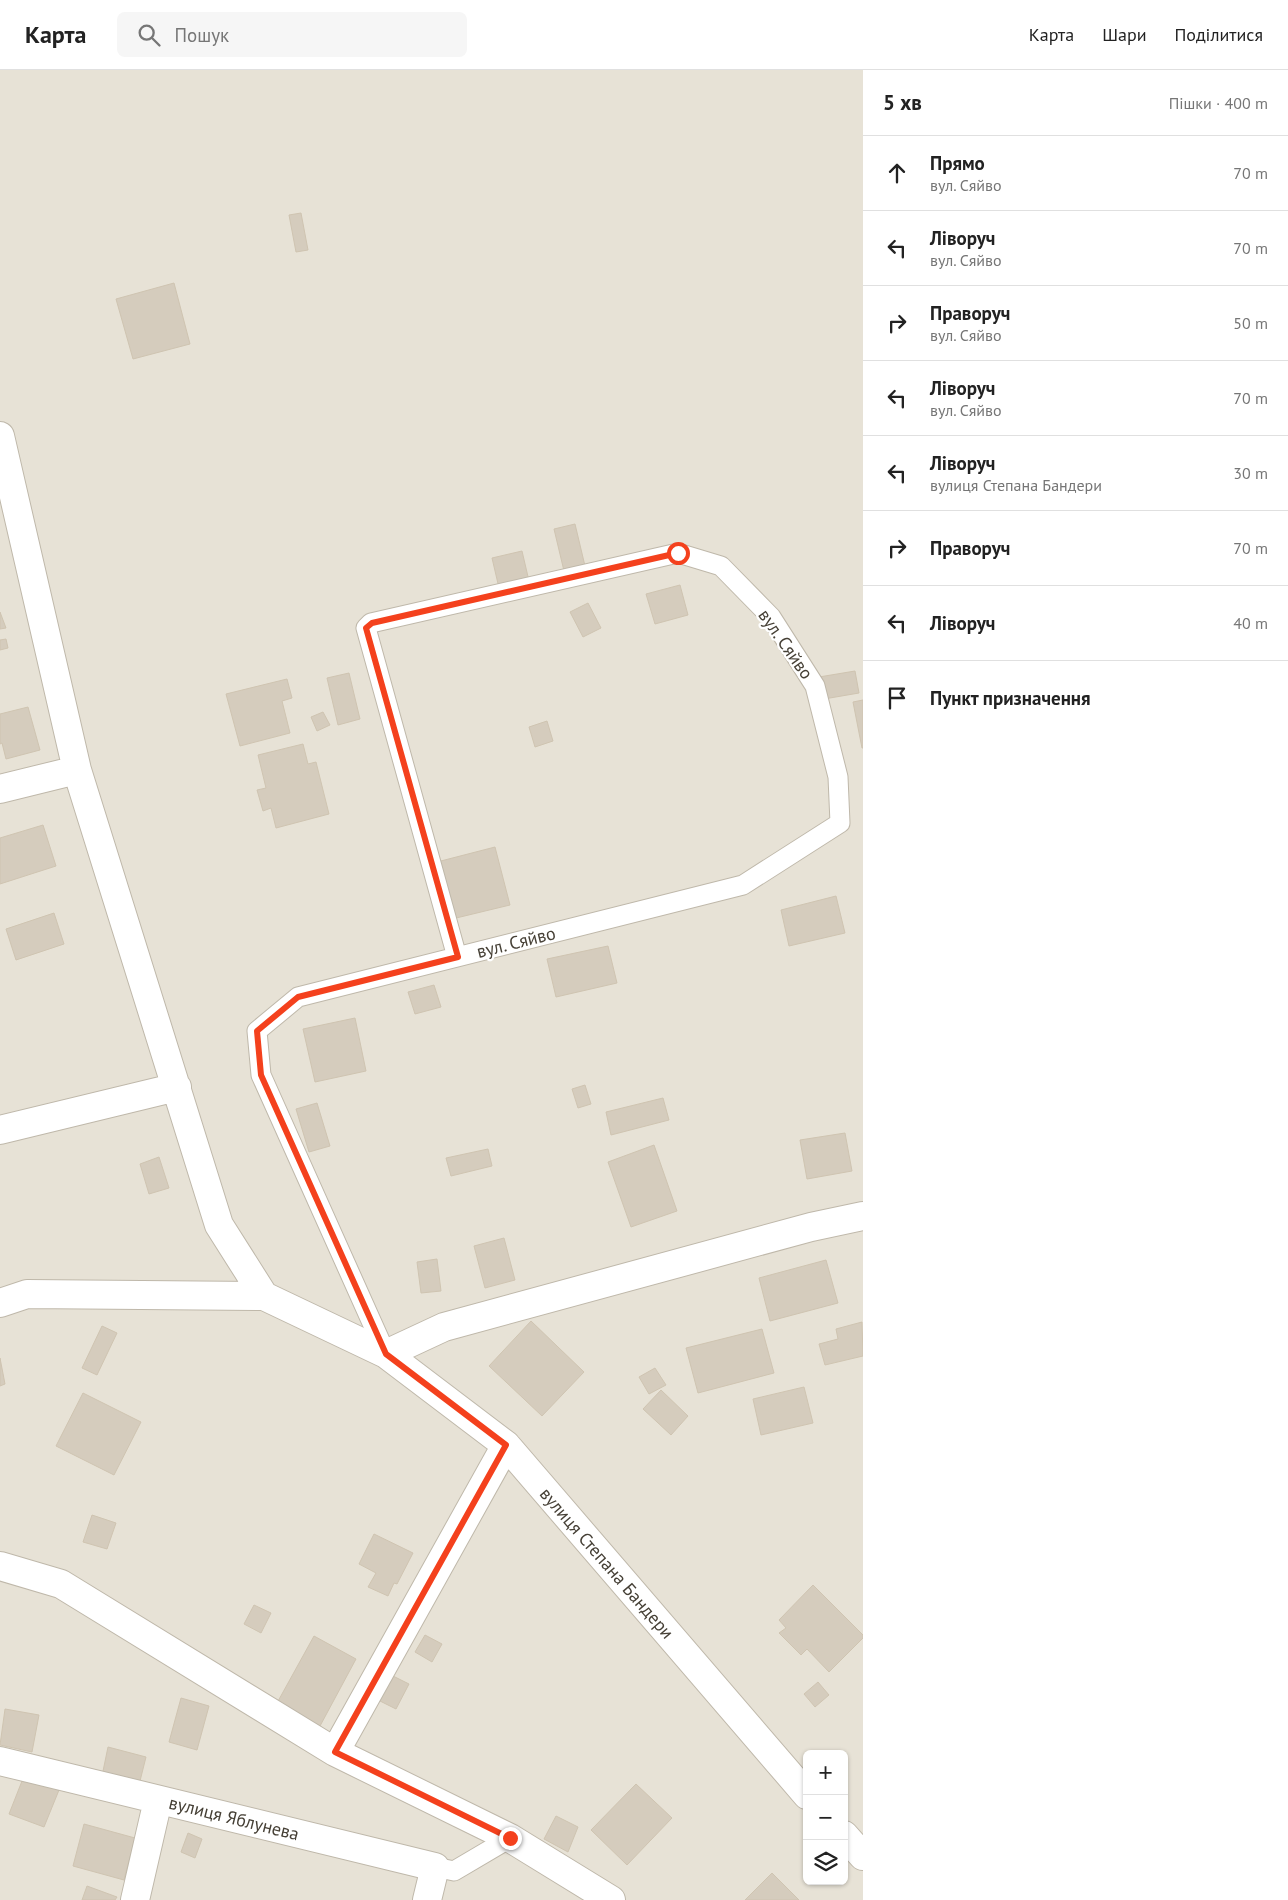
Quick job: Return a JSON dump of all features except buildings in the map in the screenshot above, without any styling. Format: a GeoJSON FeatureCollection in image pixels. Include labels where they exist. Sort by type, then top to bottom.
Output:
{"type":"FeatureCollection","features":[{"type":"Feature","properties":{"kind":"street"},"geometry":{"type":"LineString","coordinates":[[2,451],[76,770],[219,1225],[264,1296]]}},
{"type":"Feature","properties":{"kind":"street"},"geometry":{"type":"LineString","coordinates":[[0,789],[76,770]]}},
{"type":"Feature","properties":{"kind":"street"},"geometry":{"type":"LineString","coordinates":[[0,1130],[177,1087]]}},
{"type":"Feature","properties":{"kind":"street"},"geometry":{"type":"LineString","coordinates":[[386,1354],[444,1327],[811,1227],[863,1216]]}},
{"type":"Feature","properties":{"kind":"street"},"geometry":{"type":"LineString","coordinates":[[0,1303],[27,1294],[264,1296]]}},
{"type":"Feature","properties":{"kind":"street","name":"вулиця Степана Бандери"},"geometry":{"type":"LineString","coordinates":[[264,1296],[386,1354],[506,1445],[803,1790]]}},
{"type":"Feature","properties":{"kind":"street"},"geometry":{"type":"LineString","coordinates":[[335,1752],[506,1445]]}},
{"type":"Feature","properties":{"kind":"street"},"geometry":{"type":"LineString","coordinates":[[0,1566],[60,1584],[335,1752],[510,1838],[611,1900]]}},
{"type":"Feature","properties":{"kind":"street","name":"вулиця Яблунева"},"geometry":{"type":"LineString","coordinates":[[0,1761],[434,1867]]}},
{"type":"Feature","properties":{"kind":"street"},"geometry":{"type":"LineString","coordinates":[[135,1900],[158,1800]]}},
{"type":"Feature","properties":{"kind":"street"},"geometry":{"type":"LineString","coordinates":[[848,1839],[863,1856]]}},
{"type":"Feature","properties":{"kind":"street"},"geometry":{"type":"LineString","coordinates":[[427,1900],[434,1867]]}},
{"type":"Feature","properties":{"kind":"lane","name":"вул. Сяйво"},"geometry":{"type":"LineString","coordinates":[[386,1354],[261,1075],[257,1031],[298,997],[458,957],[743,885],[840,823],[838,778],[815,686],[771,617],[722,566],[678,553],[372,623],[366,628],[458,957]]}},
{"type":"Feature","properties":{"kind":"lane"},"geometry":{"type":"LineString","coordinates":[[434,1867],[454,1871],[510,1838]]}},
{"type":"Feature","properties":{"kind":"shaded area"},"geometry":{"type":"Polygon","coordinates":[[[0,70],[863,70],[863,1900],[0,1900],[0,70]]]}},
{"type":"Feature","properties":{"kind":"route"},"geometry":{"type":"LineString","coordinates":[[510,1838],[335,1752],[506,1445],[386,1354],[261,1075],[257,1031],[298,997],[458,957],[366,628],[372,623],[678,553]]}}]}
